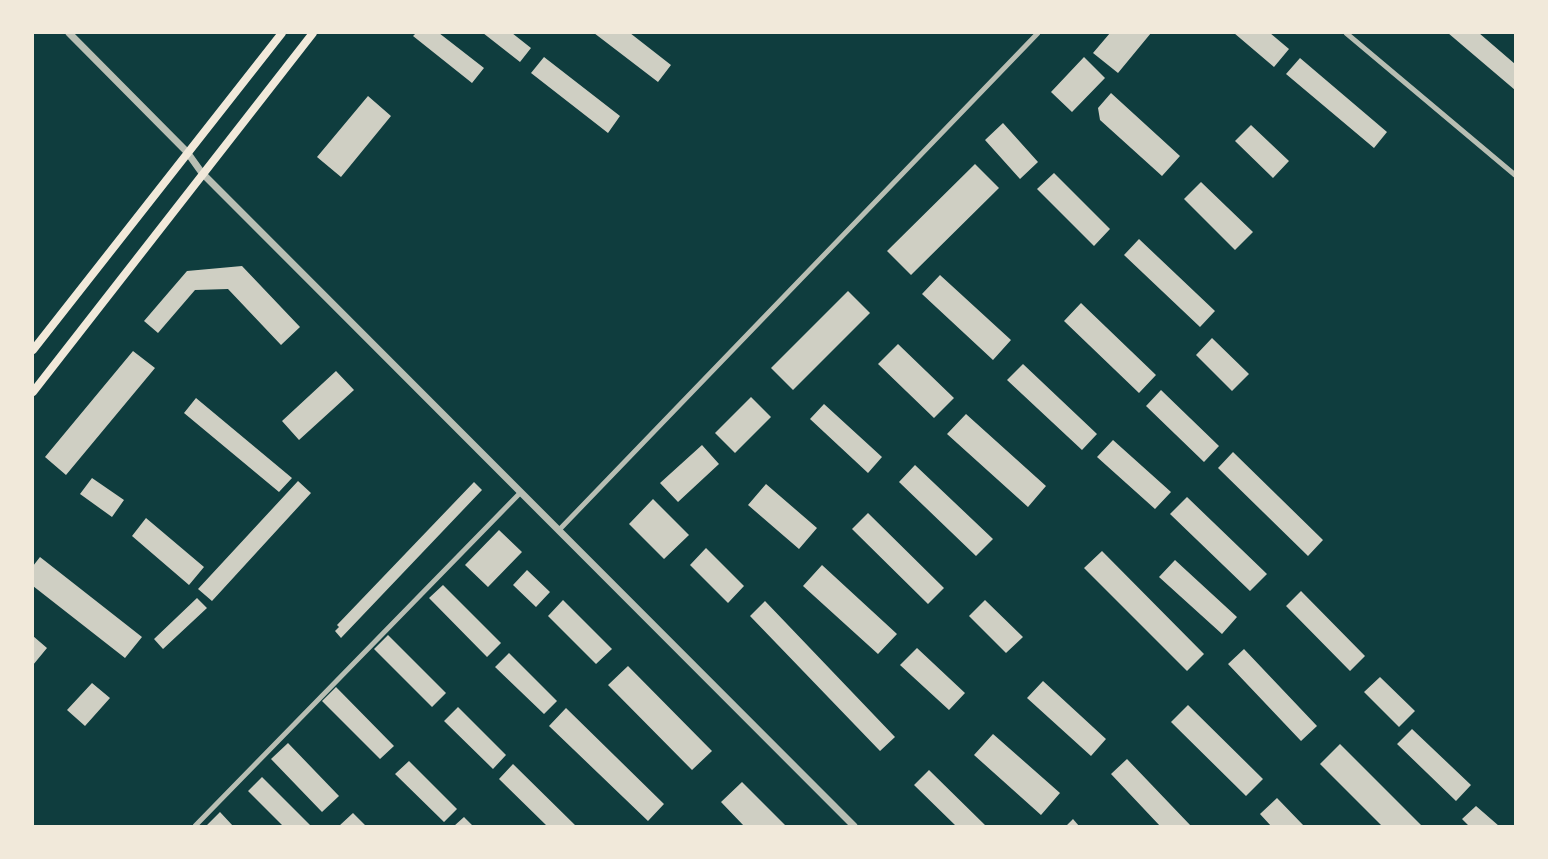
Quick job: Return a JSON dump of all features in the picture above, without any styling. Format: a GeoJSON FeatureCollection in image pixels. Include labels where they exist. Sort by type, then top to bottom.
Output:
{"type":"FeatureCollection","features":[{"type":"Feature","properties":{"kind":"main road"},"geometry":{"type":"LineString","coordinates":[[33,350],[282,33]]}},
{"type":"Feature","properties":{"kind":"main road"},"geometry":{"type":"LineString","coordinates":[[33,392],[313,33]]}},
{"type":"Feature","properties":{"kind":"street"},"geometry":{"type":"LineString","coordinates":[[69,33],[187,152],[202,173],[854,826]]}},
{"type":"Feature","properties":{"kind":"street"},"geometry":{"type":"LineString","coordinates":[[559,530],[1038,33]]}},
{"type":"Feature","properties":{"kind":"street"},"geometry":{"type":"LineString","coordinates":[[1346,33],[1515,175]]}},
{"type":"Feature","properties":{"kind":"street"},"geometry":{"type":"LineString","coordinates":[[195,826],[521,492]]}},
{"type":"Feature","properties":{"kind":"building"},"geometry":{"type":"Polygon","coordinates":[[[416,33],[439,33],[484,68],[472,83],[413,36],[416,33]]]}},
{"type":"Feature","properties":{"kind":"building"},"geometry":{"type":"Polygon","coordinates":[[[483,33],[512,33],[531,48],[520,62],[483,33]]]}},
{"type":"Feature","properties":{"kind":"building"},"geometry":{"type":"Polygon","coordinates":[[[594,33],[630,33],[671,65],[658,82],[594,33]]]}},
{"type":"Feature","properties":{"kind":"building"},"geometry":{"type":"Polygon","coordinates":[[[1110,33],[1151,33],[1118,73],[1093,53],[1110,33]]]}},
{"type":"Feature","properties":{"kind":"building"},"geometry":{"type":"Polygon","coordinates":[[[1234,33],[1270,33],[1289,49],[1274,67],[1234,33]]]}},
{"type":"Feature","properties":{"kind":"building"},"geometry":{"type":"Polygon","coordinates":[[[1448,33],[1479,33],[1515,64],[1515,90],[1448,33]]]}},
{"type":"Feature","properties":{"kind":"building"},"geometry":{"type":"Polygon","coordinates":[[[544,57],[620,116],[608,133],[531,73],[544,57]]]}},
{"type":"Feature","properties":{"kind":"building"},"geometry":{"type":"Polygon","coordinates":[[[1084,57],[1105,78],[1072,112],[1051,92],[1084,57]]]}},
{"type":"Feature","properties":{"kind":"building"},"geometry":{"type":"Polygon","coordinates":[[[1300,58],[1387,132],[1374,148],[1286,74],[1300,58]]]}},
{"type":"Feature","properties":{"kind":"building"},"geometry":{"type":"Polygon","coordinates":[[[1111,93],[1180,156],[1162,176],[1100,120],[1098,108],[1111,93]]]}},
{"type":"Feature","properties":{"kind":"building"},"geometry":{"type":"Polygon","coordinates":[[[368,96],[391,116],[341,177],[317,157],[368,96]]]}},
{"type":"Feature","properties":{"kind":"building"},"geometry":{"type":"Polygon","coordinates":[[[1003,123],[1038,162],[1020,179],[985,140],[1003,123]]]}},
{"type":"Feature","properties":{"kind":"building"},"geometry":{"type":"Polygon","coordinates":[[[1251,125],[1289,161],[1273,178],[1235,141],[1251,125]]]}},
{"type":"Feature","properties":{"kind":"building"},"geometry":{"type":"Polygon","coordinates":[[[975,164],[999,188],[911,275],[887,251],[975,164]]]}},
{"type":"Feature","properties":{"kind":"building"},"geometry":{"type":"Polygon","coordinates":[[[1054,173],[1110,229],[1094,246],[1037,189],[1054,173]]]}},
{"type":"Feature","properties":{"kind":"building"},"geometry":{"type":"Polygon","coordinates":[[[1201,182],[1253,232],[1235,250],[1184,199],[1201,182]]]}},
{"type":"Feature","properties":{"kind":"building"},"geometry":{"type":"Polygon","coordinates":[[[1139,239],[1215,311],[1200,327],[1124,255],[1139,239]]]}},
{"type":"Feature","properties":{"kind":"building"},"geometry":{"type":"Polygon","coordinates":[[[242,266],[300,327],[281,345],[228,289],[195,290],[158,333],[144,321],[187,271],[242,266]]]}},
{"type":"Feature","properties":{"kind":"building"},"geometry":{"type":"Polygon","coordinates":[[[940,275],[1011,340],[993,360],[922,294],[940,275]]]}},
{"type":"Feature","properties":{"kind":"building"},"geometry":{"type":"Polygon","coordinates":[[[848,291],[870,313],[793,390],[771,368],[848,291]]]}},
{"type":"Feature","properties":{"kind":"building"},"geometry":{"type":"Polygon","coordinates":[[[1081,303],[1156,375],[1139,393],[1064,321],[1081,303]]]}},
{"type":"Feature","properties":{"kind":"building"},"geometry":{"type":"Polygon","coordinates":[[[1212,338],[1249,374],[1232,391],[1196,355],[1212,338]]]}},
{"type":"Feature","properties":{"kind":"building"},"geometry":{"type":"Polygon","coordinates":[[[898,344],[954,398],[934,418],[878,364],[898,344]]]}},
{"type":"Feature","properties":{"kind":"building"},"geometry":{"type":"Polygon","coordinates":[[[133,351],[155,368],[66,475],[45,457],[133,351]]]}},
{"type":"Feature","properties":{"kind":"building"},"geometry":{"type":"Polygon","coordinates":[[[1023,364],[1097,434],[1082,450],[1007,380],[1023,364]]]}},
{"type":"Feature","properties":{"kind":"building"},"geometry":{"type":"Polygon","coordinates":[[[336,371],[354,390],[299,440],[282,421],[336,371]]]}},
{"type":"Feature","properties":{"kind":"building"},"geometry":{"type":"Polygon","coordinates":[[[1161,390],[1219,446],[1204,462],[1146,406],[1161,390]]]}},
{"type":"Feature","properties":{"kind":"building"},"geometry":{"type":"Polygon","coordinates":[[[751,397],[771,417],[735,453],[715,433],[751,397]]]}},
{"type":"Feature","properties":{"kind":"building"},"geometry":{"type":"Polygon","coordinates":[[[196,398],[292,478],[279,492],[184,413],[196,398]]]}},
{"type":"Feature","properties":{"kind":"building"},"geometry":{"type":"Polygon","coordinates":[[[824,404],[882,457],[868,473],[810,419],[824,404]]]}},
{"type":"Feature","properties":{"kind":"building"},"geometry":{"type":"Polygon","coordinates":[[[966,414],[1046,486],[1028,507],[947,434],[966,414]]]}},
{"type":"Feature","properties":{"kind":"building"},"geometry":{"type":"Polygon","coordinates":[[[1113,440],[1171,492],[1155,509],[1097,457],[1113,440]]]}},
{"type":"Feature","properties":{"kind":"building"},"geometry":{"type":"Polygon","coordinates":[[[702,445],[719,464],[678,502],[660,483],[702,445]]]}},
{"type":"Feature","properties":{"kind":"building"},"geometry":{"type":"Polygon","coordinates":[[[1233,452],[1323,540],[1308,556],[1218,468],[1233,452]]]}},
{"type":"Feature","properties":{"kind":"building"},"geometry":{"type":"Polygon","coordinates":[[[915,465],[993,539],[976,556],[899,482],[915,465]]]}},
{"type":"Feature","properties":{"kind":"building"},"geometry":{"type":"Polygon","coordinates":[[[92,478],[124,500],[112,517],[80,494],[92,478]]]}},
{"type":"Feature","properties":{"kind":"building"},"geometry":{"type":"Polygon","coordinates":[[[298,481],[311,493],[212,601],[198,589],[298,481]]]}},
{"type":"Feature","properties":{"kind":"building"},"geometry":{"type":"Polygon","coordinates":[[[474,482],[482,490],[341,638],[335,631],[339,627],[337,625],[474,482]]]}},
{"type":"Feature","properties":{"kind":"building"},"geometry":{"type":"Polygon","coordinates":[[[766,484],[817,528],[799,549],[748,505],[766,484]]]}},
{"type":"Feature","properties":{"kind":"building"},"geometry":{"type":"Polygon","coordinates":[[[1187,497],[1267,574],[1250,591],[1170,514],[1187,497]]]}},
{"type":"Feature","properties":{"kind":"building"},"geometry":{"type":"Polygon","coordinates":[[[653,499],[689,535],[664,559],[629,524],[653,499]]]}},
{"type":"Feature","properties":{"kind":"building"},"geometry":{"type":"Polygon","coordinates":[[[868,513],[944,588],[928,604],[852,529],[868,513]]]}},
{"type":"Feature","properties":{"kind":"building"},"geometry":{"type":"Polygon","coordinates":[[[146,518],[204,567],[189,585],[132,536],[146,518]]]}},
{"type":"Feature","properties":{"kind":"building"},"geometry":{"type":"Polygon","coordinates":[[[499,530],[522,552],[488,587],[465,565],[499,530]]]}},
{"type":"Feature","properties":{"kind":"building"},"geometry":{"type":"Polygon","coordinates":[[[706,548],[744,586],[728,603],[690,565],[706,548]]]}},
{"type":"Feature","properties":{"kind":"building"},"geometry":{"type":"Polygon","coordinates":[[[1102,551],[1204,654],[1187,671],[1084,568],[1102,551]]]}},
{"type":"Feature","properties":{"kind":"building"},"geometry":{"type":"Polygon","coordinates":[[[40,557],[142,637],[125,658],[33,586],[33,566],[40,557]]]}},
{"type":"Feature","properties":{"kind":"building"},"geometry":{"type":"Polygon","coordinates":[[[1175,560],[1237,617],[1222,634],[1159,577],[1175,560]]]}},
{"type":"Feature","properties":{"kind":"building"},"geometry":{"type":"Polygon","coordinates":[[[822,565],[897,634],[878,654],[803,586],[822,565]]]}},
{"type":"Feature","properties":{"kind":"building"},"geometry":{"type":"Polygon","coordinates":[[[527,570],[550,592],[536,607],[513,585],[527,570]]]}},
{"type":"Feature","properties":{"kind":"building"},"geometry":{"type":"Polygon","coordinates":[[[443,585],[501,643],[487,657],[429,598],[443,585]]]}},
{"type":"Feature","properties":{"kind":"building"},"geometry":{"type":"Polygon","coordinates":[[[1301,591],[1365,656],[1350,671],[1286,606],[1301,591]]]}},
{"type":"Feature","properties":{"kind":"building"},"geometry":{"type":"Polygon","coordinates":[[[197,598],[207,608],[163,649],[154,639],[197,598]]]}},
{"type":"Feature","properties":{"kind":"building"},"geometry":{"type":"Polygon","coordinates":[[[563,600],[612,649],[596,664],[548,616],[563,600]]]}},
{"type":"Feature","properties":{"kind":"building"},"geometry":{"type":"Polygon","coordinates":[[[985,600],[1023,637],[1006,653],[969,616],[985,600]]]}},
{"type":"Feature","properties":{"kind":"building"},"geometry":{"type":"Polygon","coordinates":[[[765,601],[895,737],[880,751],[750,616],[765,601]]]}},
{"type":"Feature","properties":{"kind":"building"},"geometry":{"type":"Polygon","coordinates":[[[388,635],[446,693],[432,707],[374,649],[388,635]]]}},
{"type":"Feature","properties":{"kind":"building"},"geometry":{"type":"Polygon","coordinates":[[[33,636],[47,648],[33,665],[33,636]]]}},
{"type":"Feature","properties":{"kind":"building"},"geometry":{"type":"Polygon","coordinates":[[[917,648],[965,693],[949,710],[900,665],[917,648]]]}},
{"type":"Feature","properties":{"kind":"building"},"geometry":{"type":"Polygon","coordinates":[[[1244,649],[1317,726],[1301,741],[1228,664],[1244,649]]]}},
{"type":"Feature","properties":{"kind":"building"},"geometry":{"type":"Polygon","coordinates":[[[509,653],[557,701],[544,714],[495,667],[509,653]]]}},
{"type":"Feature","properties":{"kind":"building"},"geometry":{"type":"Polygon","coordinates":[[[628,666],[712,751],[692,770],[608,685],[628,666]]]}},
{"type":"Feature","properties":{"kind":"building"},"geometry":{"type":"Polygon","coordinates":[[[1380,677],[1415,711],[1399,727],[1364,692],[1380,677]]]}},
{"type":"Feature","properties":{"kind":"building"},"geometry":{"type":"Polygon","coordinates":[[[1043,681],[1106,739],[1091,756],[1027,698],[1043,681]]]}},
{"type":"Feature","properties":{"kind":"building"},"geometry":{"type":"Polygon","coordinates":[[[92,683],[110,698],[85,726],[67,710],[92,683]]]}},
{"type":"Feature","properties":{"kind":"building"},"geometry":{"type":"Polygon","coordinates":[[[336,687],[394,746],[380,759],[322,701],[336,687]]]}},
{"type":"Feature","properties":{"kind":"building"},"geometry":{"type":"Polygon","coordinates":[[[1188,705],[1263,779],[1246,796],[1171,722],[1188,705]]]}},
{"type":"Feature","properties":{"kind":"building"},"geometry":{"type":"Polygon","coordinates":[[[458,707],[506,755],[493,769],[444,721],[458,707]]]}},
{"type":"Feature","properties":{"kind":"building"},"geometry":{"type":"Polygon","coordinates":[[[566,708],[664,804],[648,821],[549,726],[566,708]]]}},
{"type":"Feature","properties":{"kind":"building"},"geometry":{"type":"Polygon","coordinates":[[[1412,729],[1471,785],[1456,801],[1397,744],[1412,729]]]}},
{"type":"Feature","properties":{"kind":"building"},"geometry":{"type":"Polygon","coordinates":[[[993,734],[1060,793],[1041,815],[974,755],[993,734]]]}},
{"type":"Feature","properties":{"kind":"building"},"geometry":{"type":"Polygon","coordinates":[[[288,743],[339,796],[322,812],[271,759],[288,743]]]}},
{"type":"Feature","properties":{"kind":"building"},"geometry":{"type":"Polygon","coordinates":[[[1340,744],[1422,826],[1382,826],[1320,764],[1340,744]]]}},
{"type":"Feature","properties":{"kind":"building"},"geometry":{"type":"Polygon","coordinates":[[[1127,759],[1191,826],[1160,826],[1111,774],[1127,759]]]}},
{"type":"Feature","properties":{"kind":"building"},"geometry":{"type":"Polygon","coordinates":[[[409,761],[457,809],[444,822],[395,774],[409,761]]]}},
{"type":"Feature","properties":{"kind":"building"},"geometry":{"type":"Polygon","coordinates":[[[513,764],[576,826],[547,826],[499,779],[513,764]]]}},
{"type":"Feature","properties":{"kind":"building"},"geometry":{"type":"Polygon","coordinates":[[[929,770],[986,826],[956,826],[914,785],[929,770]]]}},
{"type":"Feature","properties":{"kind":"building"},"geometry":{"type":"Polygon","coordinates":[[[262,777],[311,826],[283,826],[248,791],[262,777]]]}},
{"type":"Feature","properties":{"kind":"building"},"geometry":{"type":"Polygon","coordinates":[[[742,782],[786,826],[744,826],[721,802],[742,782]]]}},
{"type":"Feature","properties":{"kind":"building"},"geometry":{"type":"Polygon","coordinates":[[[1277,798],[1304,826],[1271,826],[1260,814],[1277,798]]]}},
{"type":"Feature","properties":{"kind":"building"},"geometry":{"type":"Polygon","coordinates":[[[1476,806],[1499,826],[1469,826],[1462,819],[1476,806]]]}},
{"type":"Feature","properties":{"kind":"building"},"geometry":{"type":"Polygon","coordinates":[[[220,812],[233,826],[206,826],[220,812]]]}},
{"type":"Feature","properties":{"kind":"building"},"geometry":{"type":"Polygon","coordinates":[[[353,813],[366,826],[339,826],[353,813]]]}},
{"type":"Feature","properties":{"kind":"building"},"geometry":{"type":"Polygon","coordinates":[[[464,817],[473,826],[454,826],[464,817]]]}},
{"type":"Feature","properties":{"kind":"building"},"geometry":{"type":"Polygon","coordinates":[[[1073,819],[1079,826],[1066,826],[1073,819]]]}}]}
